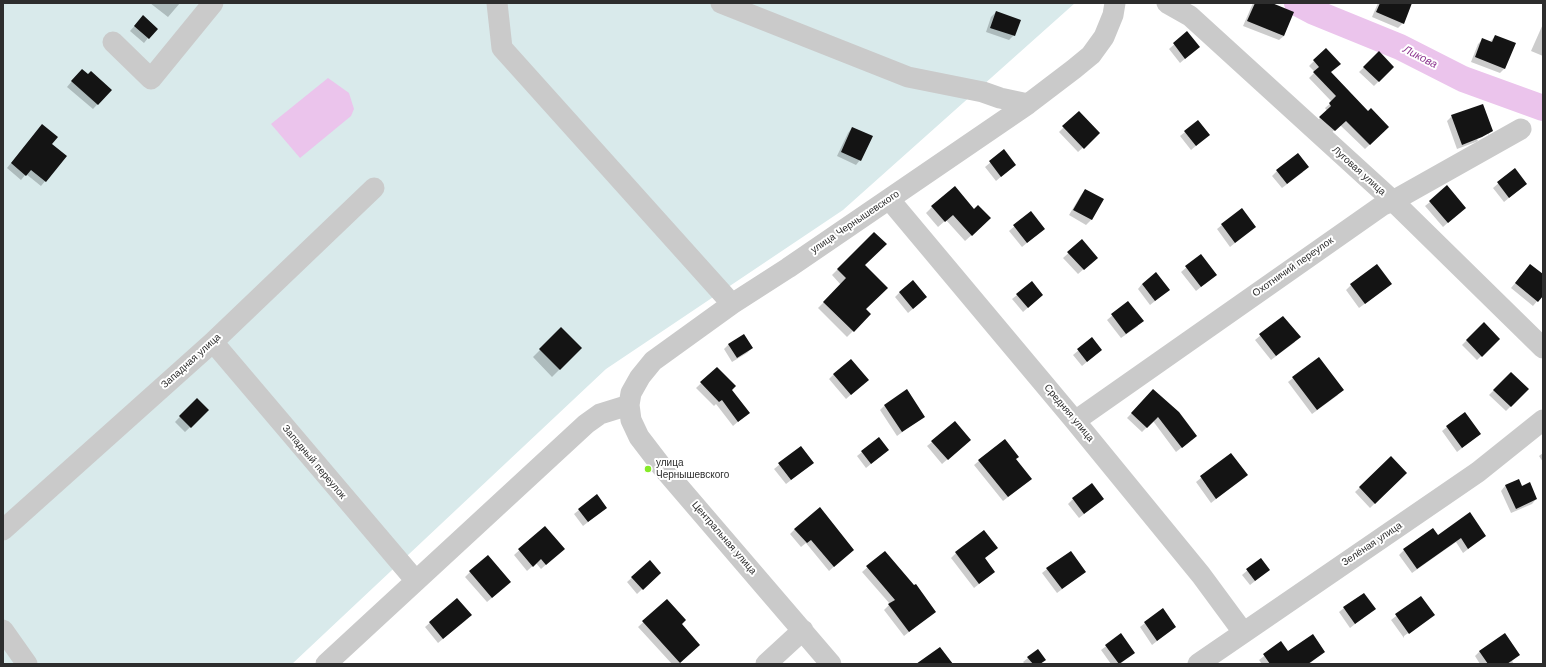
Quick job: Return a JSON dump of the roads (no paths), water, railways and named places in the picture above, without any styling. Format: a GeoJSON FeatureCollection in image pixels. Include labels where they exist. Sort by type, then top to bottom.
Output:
{"type":"FeatureCollection","features":[{"type":"Feature","properties":{"kind":"street"},"geometry":{"type":"LineString","coordinates":[[113,42],[151,79],[213,3]]}},
{"type":"Feature","properties":{"kind":"street"},"geometry":{"type":"LineString","coordinates":[[497,3],[502,48],[732,304]]}},
{"type":"Feature","properties":{"kind":"street"},"geometry":{"type":"LineString","coordinates":[[720,3],[908,77],[983,92],[1000,98],[1028,104]]}},
{"type":"Feature","properties":{"kind":"street","name":"улица Чернышевского"},"geometry":{"type":"LineString","coordinates":[[629,405],[631,393],[640,377],[652,361],[732,304],[788,268],[1028,104],[1091,55],[1104,37],[1116,3]]}},
{"type":"Feature","properties":{"kind":"street","name":"Луговая улица"},"geometry":{"type":"LineString","coordinates":[[1167,3],[1190,16],[1393,201],[1543,348]]}},
{"type":"Feature","properties":{"kind":"street","name":"Охотничий переулок"},"geometry":{"type":"LineString","coordinates":[[1075,421],[1383,205],[1393,201],[1521,129]]}},
{"type":"Feature","properties":{"kind":"street","name":"Западная улица"},"geometry":{"type":"LineString","coordinates":[[3,530],[213,342],[374,188]]}},
{"type":"Feature","properties":{"kind":"street","name":"Средняя улица"},"geometry":{"type":"LineString","coordinates":[[889,199],[1075,421],[1201,575],[1243,632]]}},
{"type":"Feature","properties":{"kind":"street","name":"Западный переулок"},"geometry":{"type":"LineString","coordinates":[[213,342],[416,581]]}},
{"type":"Feature","properties":{"kind":"street"},"geometry":{"type":"LineString","coordinates":[[326,664],[586,424],[600,414],[629,405]]}},
{"type":"Feature","properties":{"kind":"street","name":"Центральная улица"},"geometry":{"type":"LineString","coordinates":[[629,405],[633,426],[639,437],[653,455],[831,664]]}},
{"type":"Feature","properties":{"kind":"street","name":"Зелёная улица"},"geometry":{"type":"LineString","coordinates":[[1198,664],[1478,472],[1543,420]]}},
{"type":"Feature","properties":{"kind":"street"},"geometry":{"type":"LineString","coordinates":[[3,630],[27,664]]}},
{"type":"Feature","properties":{"kind":"street"},"geometry":{"type":"LineString","coordinates":[[766,664],[803,630]]}},
{"type":"Feature","properties":{"kind":"waterway","name":"Ликова"},"geometry":{"type":"LineString","coordinates":[[1297,3],[1314,12],[1400,47],[1463,79],[1543,108]]}},
{"type":"Feature","properties":{"kind":"place","name":"улица Чернышевского"},"geometry":{"type":"Point","coordinates":[648,469]}}]}
